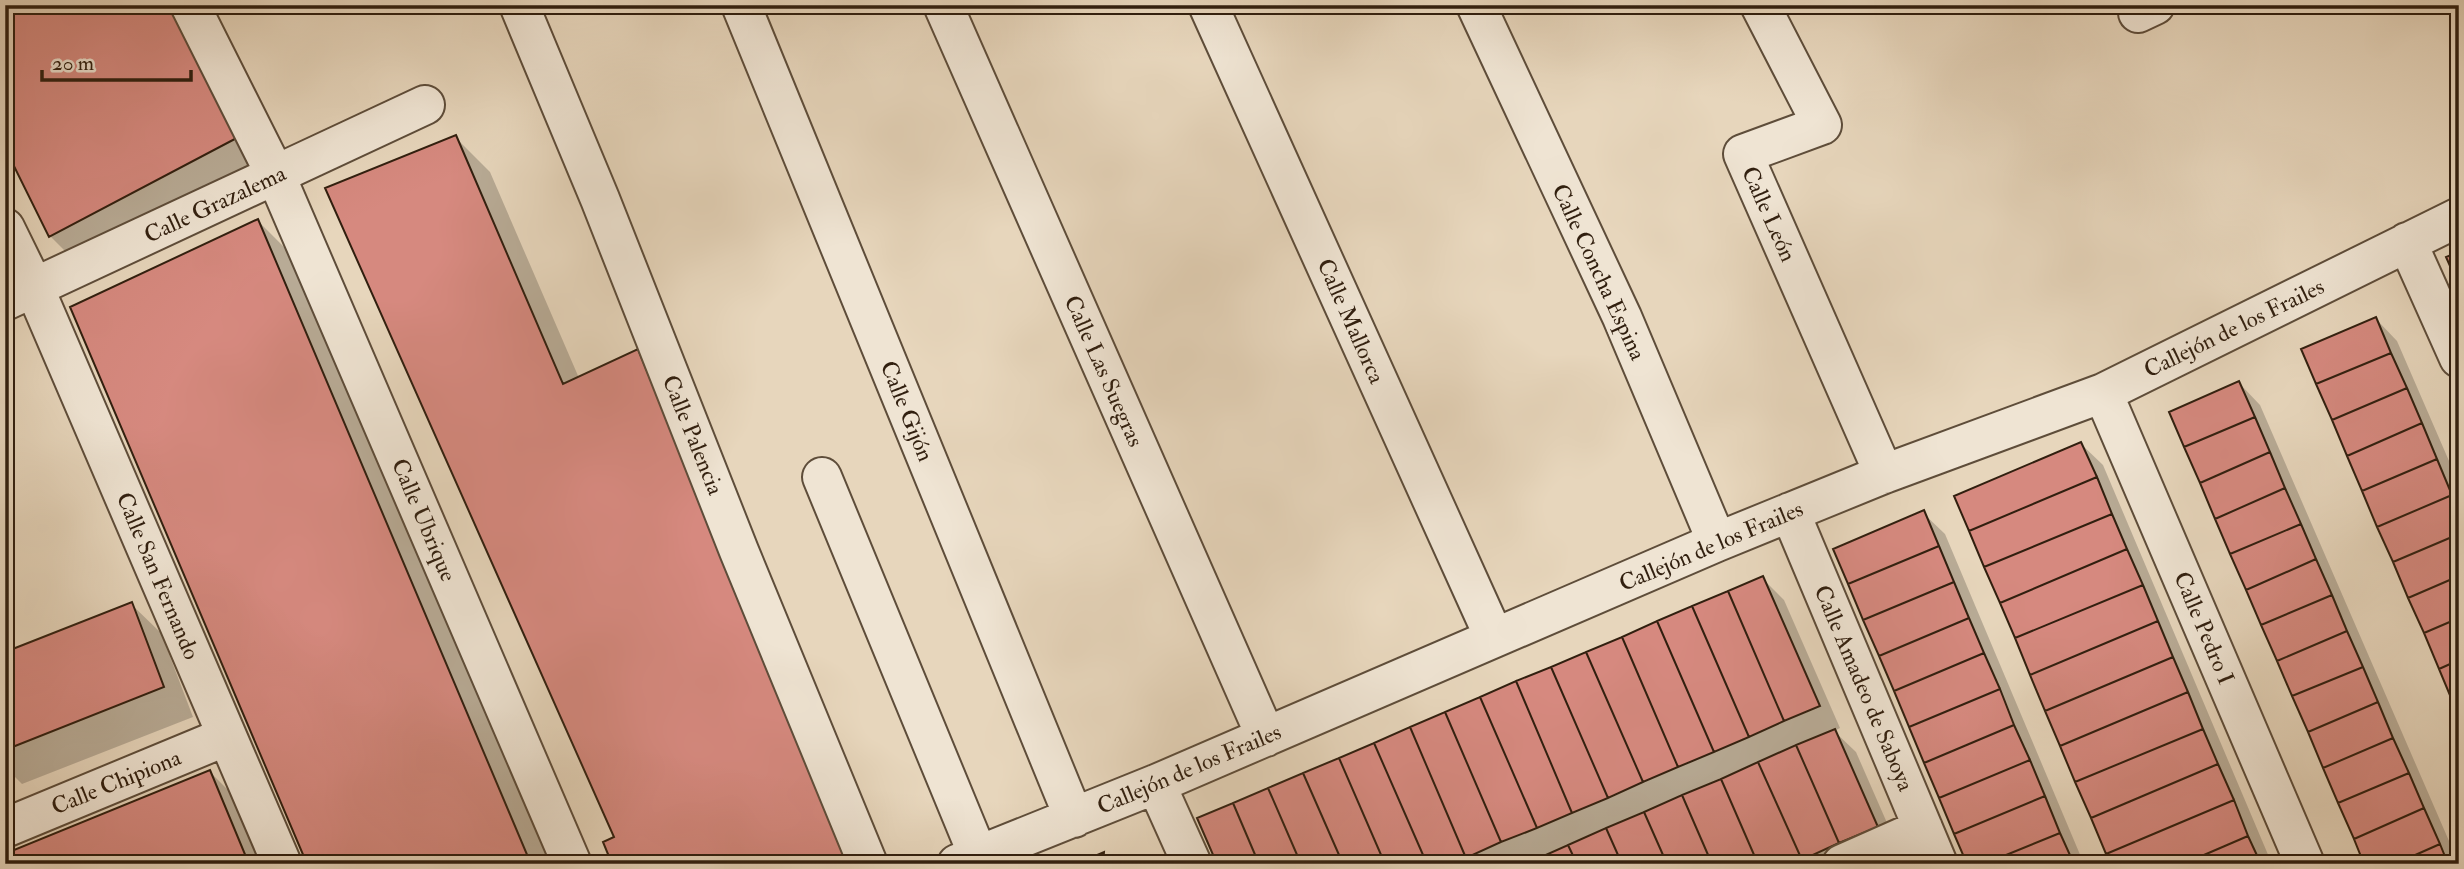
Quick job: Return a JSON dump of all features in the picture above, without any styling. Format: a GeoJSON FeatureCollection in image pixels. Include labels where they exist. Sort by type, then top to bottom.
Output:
{"type":"FeatureCollection","features":[{"type":"Feature","properties":{"kind":"street","name":"Calle Ubrique"},"geometry":{"type":"LineString","coordinates":[[190,5],[276,176],[572,864]]}},
{"type":"Feature","properties":{"kind":"street","name":"Calle Palencia"},"geometry":{"type":"LineString","coordinates":[[519,5],[868,864]]}},
{"type":"Feature","properties":{"kind":"street","name":"Calle Gijón"},"geometry":{"type":"LineString","coordinates":[[741,5],[1074,818]]}},
{"type":"Feature","properties":{"kind":"street","name":"Calle Las Suegras"},"geometry":{"type":"LineString","coordinates":[[943,5],[1266,737]]}},
{"type":"Feature","properties":{"kind":"street","name":"Calle Mallorca"},"geometry":{"type":"LineString","coordinates":[[1208,5],[1494,638]]}},
{"type":"Feature","properties":{"kind":"street","name":"Calle Concha Espina"},"geometry":{"type":"LineString","coordinates":[[1476,5],[1622,317],[1717,542]]}},
{"type":"Feature","properties":{"kind":"street","name":"Calle León"},"geometry":{"type":"LineString","coordinates":[[1760,5],[1822,125],[1743,154],[1884,474]]}},
{"type":"Feature","properties":{"kind":"street","name":"Calle Grazalema"},"geometry":{"type":"LineString","coordinates":[[19,294],[425,106]]}},
{"type":"Feature","properties":{"kind":"street","name":"Callejón de los Frailes"},"geometry":{"type":"LineString","coordinates":[[968,859],[1074,818],[1266,737],[1790,512],[1884,474],[2103,393],[2459,217]]}},
{"type":"Feature","properties":{"kind":"street","name":"Calle San Fernando"},"geometry":{"type":"LineString","coordinates":[[5,228],[19,294],[227,736],[282,864]]}},
{"type":"Feature","properties":{"kind":"street"},"geometry":{"type":"LineString","coordinates":[[2407,242],[2459,358]]}},
{"type":"Feature","properties":{"kind":"street","name":"Calle Pedro I"},"geometry":{"type":"LineString","coordinates":[[2103,393],[2305,864]]}},
{"type":"Feature","properties":{"kind":"street"},"geometry":{"type":"LineString","coordinates":[[822,477],[968,859]]}},
{"type":"Feature","properties":{"kind":"street","name":"Calle Amadeo de Saboya"},"geometry":{"type":"LineString","coordinates":[[1790,512],[1938,864]]}},
{"type":"Feature","properties":{"kind":"street","name":"Calle Chipiona"},"geometry":{"type":"LineString","coordinates":[[5,828],[227,736]]}},
{"type":"Feature","properties":{"kind":"street"},"geometry":{"type":"LineString","coordinates":[[1156,783],[1192,864]]}},
{"type":"Feature","properties":{"kind":"street"},"geometry":{"type":"LineString","coordinates":[[1842,864],[1923,828]]}},
{"type":"Feature","properties":{"kind":"building"},"geometry":{"type":"Polygon","coordinates":[[[5,5],[182,5],[250,131],[49,237],[5,148],[5,5]]]}},
{"type":"Feature","properties":{"kind":"building"},"geometry":{"type":"Polygon","coordinates":[[[456,135],[563,384],[638,349],[848,864],[612,864],[603,842],[614,837],[325,188],[456,135]]]}},
{"type":"Feature","properties":{"kind":"building"},"geometry":{"type":"Polygon","coordinates":[[[258,219],[531,864],[307,864],[70,307],[258,219]]]}},
{"type":"Feature","properties":{"kind":"building"},"geometry":{"type":"Polygon","coordinates":[[[2459,252],[2459,286],[2446,257],[2459,252]]]}},
{"type":"Feature","properties":{"kind":"building"},"geometry":{"type":"Polygon","coordinates":[[[2376,317],[2391,353],[2316,384],[2301,349],[2376,317]]]}},
{"type":"Feature","properties":{"kind":"building"},"geometry":{"type":"Polygon","coordinates":[[[2391,353],[2407,388],[2332,420],[2316,384],[2391,353]]]}},
{"type":"Feature","properties":{"kind":"building"},"geometry":{"type":"Polygon","coordinates":[[[2239,381],[2255,417],[2184,447],[2169,412],[2239,381]]]}},
{"type":"Feature","properties":{"kind":"building"},"geometry":{"type":"Polygon","coordinates":[[[2407,388],[2422,423],[2347,456],[2332,420],[2407,388]]]}},
{"type":"Feature","properties":{"kind":"building"},"geometry":{"type":"Polygon","coordinates":[[[2255,417],[2270,452],[2200,483],[2184,447],[2255,417]]]}},
{"type":"Feature","properties":{"kind":"building"},"geometry":{"type":"Polygon","coordinates":[[[2422,423],[2437,459],[2362,491],[2347,456],[2422,423]]]}},
{"type":"Feature","properties":{"kind":"building"},"geometry":{"type":"Polygon","coordinates":[[[2081,442],[2097,477],[1969,531],[1954,496],[2081,442]]]}},
{"type":"Feature","properties":{"kind":"building"},"geometry":{"type":"Polygon","coordinates":[[[2270,452],[2285,488],[2215,519],[2200,483],[2270,452]]]}},
{"type":"Feature","properties":{"kind":"building"},"geometry":{"type":"Polygon","coordinates":[[[2437,459],[2452,495],[2377,527],[2362,491],[2437,459]]]}},
{"type":"Feature","properties":{"kind":"building"},"geometry":{"type":"Polygon","coordinates":[[[2097,477],[2112,514],[1984,567],[1969,531],[2097,477]]]}},
{"type":"Feature","properties":{"kind":"building"},"geometry":{"type":"Polygon","coordinates":[[[2285,488],[2301,524],[2230,554],[2215,519],[2285,488]]]}},
{"type":"Feature","properties":{"kind":"building"},"geometry":{"type":"Polygon","coordinates":[[[2452,495],[2459,509],[2459,534],[2393,562],[2377,527],[2452,495]]]}},
{"type":"Feature","properties":{"kind":"building"},"geometry":{"type":"Polygon","coordinates":[[[1924,510],[1939,546],[1848,584],[1833,549],[1924,510]]]}},
{"type":"Feature","properties":{"kind":"building"},"geometry":{"type":"Polygon","coordinates":[[[2112,514],[2127,549],[2000,603],[1984,567],[2112,514]]]}},
{"type":"Feature","properties":{"kind":"building"},"geometry":{"type":"Polygon","coordinates":[[[2301,524],[2316,559],[2246,590],[2230,554],[2301,524]]]}},
{"type":"Feature","properties":{"kind":"building"},"geometry":{"type":"Polygon","coordinates":[[[2459,534],[2459,576],[2408,598],[2393,562],[2459,534]]]}},
{"type":"Feature","properties":{"kind":"building"},"geometry":{"type":"Polygon","coordinates":[[[1939,546],[1954,582],[1863,620],[1848,584],[1939,546]]]}},
{"type":"Feature","properties":{"kind":"building"},"geometry":{"type":"Polygon","coordinates":[[[2127,549],[2143,585],[2015,638],[2000,603],[2127,549]]]}},
{"type":"Feature","properties":{"kind":"building"},"geometry":{"type":"Polygon","coordinates":[[[2316,559],[2332,595],[2261,625],[2246,590],[2316,559]]]}},
{"type":"Feature","properties":{"kind":"building"},"geometry":{"type":"Polygon","coordinates":[[[1763,576],[1820,706],[1784,721],[1728,591],[1763,576]]]}},
{"type":"Feature","properties":{"kind":"building"},"geometry":{"type":"Polygon","coordinates":[[[2459,576],[2459,618],[2424,633],[2408,598],[2459,576]]]}},
{"type":"Feature","properties":{"kind":"building"},"geometry":{"type":"Polygon","coordinates":[[[1954,582],[1969,618],[1879,656],[1863,620],[1954,582]]]}},
{"type":"Feature","properties":{"kind":"building"},"geometry":{"type":"Polygon","coordinates":[[[2143,585],[2158,621],[2030,675],[2015,638],[2143,585]]]}},
{"type":"Feature","properties":{"kind":"building"},"geometry":{"type":"Polygon","coordinates":[[[1728,591],[1784,721],[1749,737],[1692,606],[1728,591]]]}},
{"type":"Feature","properties":{"kind":"building"},"geometry":{"type":"Polygon","coordinates":[[[2332,595],[2347,631],[2277,661],[2261,625],[2332,595]]]}},
{"type":"Feature","properties":{"kind":"building"},"geometry":{"type":"Polygon","coordinates":[[[132,602],[164,687],[5,750],[5,652],[132,602]]]}},
{"type":"Feature","properties":{"kind":"building"},"geometry":{"type":"Polygon","coordinates":[[[1692,606],[1749,737],[1714,752],[1657,621],[1692,606]]]}},
{"type":"Feature","properties":{"kind":"building"},"geometry":{"type":"Polygon","coordinates":[[[1969,618],[1984,653],[1894,691],[1879,656],[1969,618]]]}},
{"type":"Feature","properties":{"kind":"building"},"geometry":{"type":"Polygon","coordinates":[[[2459,618],[2459,660],[2439,669],[2424,633],[2459,618]]]}},
{"type":"Feature","properties":{"kind":"building"},"geometry":{"type":"Polygon","coordinates":[[[1657,621],[1714,752],[1678,767],[1622,637],[1657,621]]]}},
{"type":"Feature","properties":{"kind":"building"},"geometry":{"type":"Polygon","coordinates":[[[2158,621],[2173,657],[2045,711],[2030,675],[2158,621]]]}},
{"type":"Feature","properties":{"kind":"building"},"geometry":{"type":"Polygon","coordinates":[[[2347,631],[2363,667],[2292,696],[2277,661],[2347,631]]]}},
{"type":"Feature","properties":{"kind":"building"},"geometry":{"type":"Polygon","coordinates":[[[1622,637],[1678,767],[1643,782],[1586,652],[1622,637]]]}},
{"type":"Feature","properties":{"kind":"building"},"geometry":{"type":"Polygon","coordinates":[[[1586,652],[1643,782],[1608,798],[1551,667],[1586,652]]]}},
{"type":"Feature","properties":{"kind":"building"},"geometry":{"type":"Polygon","coordinates":[[[1984,653],[2000,689],[1909,727],[1894,691],[1984,653]]]}},
{"type":"Feature","properties":{"kind":"building"},"geometry":{"type":"Polygon","coordinates":[[[2173,657],[2188,692],[2060,746],[2045,711],[2173,657]]]}},
{"type":"Feature","properties":{"kind":"building"},"geometry":{"type":"Polygon","coordinates":[[[2459,660],[2459,703],[2454,705],[2439,669],[2459,660]]]}},
{"type":"Feature","properties":{"kind":"building"},"geometry":{"type":"Polygon","coordinates":[[[1551,667],[1608,798],[1572,813],[1516,681],[1551,667]]]}},
{"type":"Feature","properties":{"kind":"building"},"geometry":{"type":"Polygon","coordinates":[[[2363,667],[2378,702],[2308,732],[2292,696],[2363,667]]]}},
{"type":"Feature","properties":{"kind":"building"},"geometry":{"type":"Polygon","coordinates":[[[1516,681],[1572,813],[1537,828],[1480,697],[1516,681]]]}},
{"type":"Feature","properties":{"kind":"building"},"geometry":{"type":"Polygon","coordinates":[[[2000,689],[2014,725],[1924,763],[1909,727],[2000,689]]]}},
{"type":"Feature","properties":{"kind":"building"},"geometry":{"type":"Polygon","coordinates":[[[2188,692],[2203,729],[2075,782],[2060,746],[2188,692]]]}},
{"type":"Feature","properties":{"kind":"building"},"geometry":{"type":"Polygon","coordinates":[[[1480,697],[1537,828],[1501,842],[1445,712],[1480,697]]]}},
{"type":"Feature","properties":{"kind":"building"},"geometry":{"type":"Polygon","coordinates":[[[2378,702],[2393,738],[2323,768],[2308,732],[2378,702]]]}},
{"type":"Feature","properties":{"kind":"building"},"geometry":{"type":"Polygon","coordinates":[[[1445,712],[1501,842],[1466,858],[1410,727],[1445,712]]]}},
{"type":"Feature","properties":{"kind":"building"},"geometry":{"type":"Polygon","coordinates":[[[2014,725],[2030,760],[1939,798],[1924,763],[2014,725]]]}},
{"type":"Feature","properties":{"kind":"building"},"geometry":{"type":"Polygon","coordinates":[[[1410,727],[1466,858],[1453,864],[1427,864],[1374,743],[1410,727]]]}},
{"type":"Feature","properties":{"kind":"building"},"geometry":{"type":"Polygon","coordinates":[[[1835,729],[1878,827],[1839,843],[1796,745],[1835,729]]]}},
{"type":"Feature","properties":{"kind":"building"},"geometry":{"type":"Polygon","coordinates":[[[2203,729],[2218,764],[2091,818],[2075,782],[2203,729]]]}},
{"type":"Feature","properties":{"kind":"building"},"geometry":{"type":"Polygon","coordinates":[[[2393,738],[2409,773],[2338,803],[2323,768],[2393,738]]]}},
{"type":"Feature","properties":{"kind":"building"},"geometry":{"type":"Polygon","coordinates":[[[1374,743],[1427,864],[1385,864],[1339,758],[1374,743]]]}},
{"type":"Feature","properties":{"kind":"building"},"geometry":{"type":"Polygon","coordinates":[[[1796,745],[1839,843],[1802,860],[1758,762],[1796,745]]]}},
{"type":"Feature","properties":{"kind":"building"},"geometry":{"type":"Polygon","coordinates":[[[1339,758],[1385,864],[1343,864],[1303,773],[1339,758]]]}},
{"type":"Feature","properties":{"kind":"building"},"geometry":{"type":"Polygon","coordinates":[[[2030,760],[2045,796],[1954,834],[1939,798],[2030,760]]]}},
{"type":"Feature","properties":{"kind":"building"},"geometry":{"type":"Polygon","coordinates":[[[1758,762],[1802,860],[1793,864],[1758,864],[1721,779],[1758,762]]]}},
{"type":"Feature","properties":{"kind":"building"},"geometry":{"type":"Polygon","coordinates":[[[2218,764],[2234,800],[2106,854],[2091,818],[2218,764]]]}},
{"type":"Feature","properties":{"kind":"building"},"geometry":{"type":"Polygon","coordinates":[[[210,770],[249,864],[14,864],[9,852],[210,770]]]}},
{"type":"Feature","properties":{"kind":"building"},"geometry":{"type":"Polygon","coordinates":[[[1303,773],[1343,864],[1301,864],[1268,788],[1303,773]]]}},
{"type":"Feature","properties":{"kind":"building"},"geometry":{"type":"Polygon","coordinates":[[[2409,773],[2424,808],[2354,839],[2338,803],[2409,773]]]}},
{"type":"Feature","properties":{"kind":"building"},"geometry":{"type":"Polygon","coordinates":[[[1721,779],[1758,864],[1712,864],[1682,795],[1721,779]]]}},
{"type":"Feature","properties":{"kind":"building"},"geometry":{"type":"Polygon","coordinates":[[[1268,788],[1301,864],[1259,864],[1233,803],[1268,788]]]}},
{"type":"Feature","properties":{"kind":"building"},"geometry":{"type":"Polygon","coordinates":[[[1682,795],[1712,864],[1667,864],[1644,812],[1682,795]]]}},
{"type":"Feature","properties":{"kind":"building"},"geometry":{"type":"Polygon","coordinates":[[[2045,796],[2060,833],[1984,864],[1967,864],[1954,834],[2045,796]]]}},
{"type":"Feature","properties":{"kind":"building"},"geometry":{"type":"Polygon","coordinates":[[[2234,800],[2248,836],[2183,864],[2110,864],[2106,854],[2234,800]]]}},
{"type":"Feature","properties":{"kind":"building"},"geometry":{"type":"Polygon","coordinates":[[[1233,803],[1259,864],[1217,864],[1197,818],[1233,803]]]}},
{"type":"Feature","properties":{"kind":"building"},"geometry":{"type":"Polygon","coordinates":[[[2424,808],[2440,844],[2395,864],[2364,864],[2354,839],[2424,808]]]}},
{"type":"Feature","properties":{"kind":"building"},"geometry":{"type":"Polygon","coordinates":[[[1644,812],[1667,864],[1622,864],[1606,828],[1644,812]]]}},
{"type":"Feature","properties":{"kind":"building"},"geometry":{"type":"Polygon","coordinates":[[[1606,828],[1622,864],[1577,864],[1568,845],[1606,828]]]}},
{"type":"Feature","properties":{"kind":"building"},"geometry":{"type":"Polygon","coordinates":[[[2060,833],[2074,864],[1984,864],[2060,833]]]}},
{"type":"Feature","properties":{"kind":"building"},"geometry":{"type":"Polygon","coordinates":[[[2248,836],[2261,864],[2183,864],[2248,836]]]}},
{"type":"Feature","properties":{"kind":"building"},"geometry":{"type":"Polygon","coordinates":[[[2440,844],[2448,864],[2395,864],[2440,844]]]}},
{"type":"Feature","properties":{"kind":"building"},"geometry":{"type":"Polygon","coordinates":[[[1568,845],[1577,864],[1530,862],[1568,845]]]}},
{"type":"Feature","properties":{"kind":"building"},"geometry":{"type":"Polygon","coordinates":[[[1104,852],[1103,864],[1076,864],[1104,852]]]}}]}
